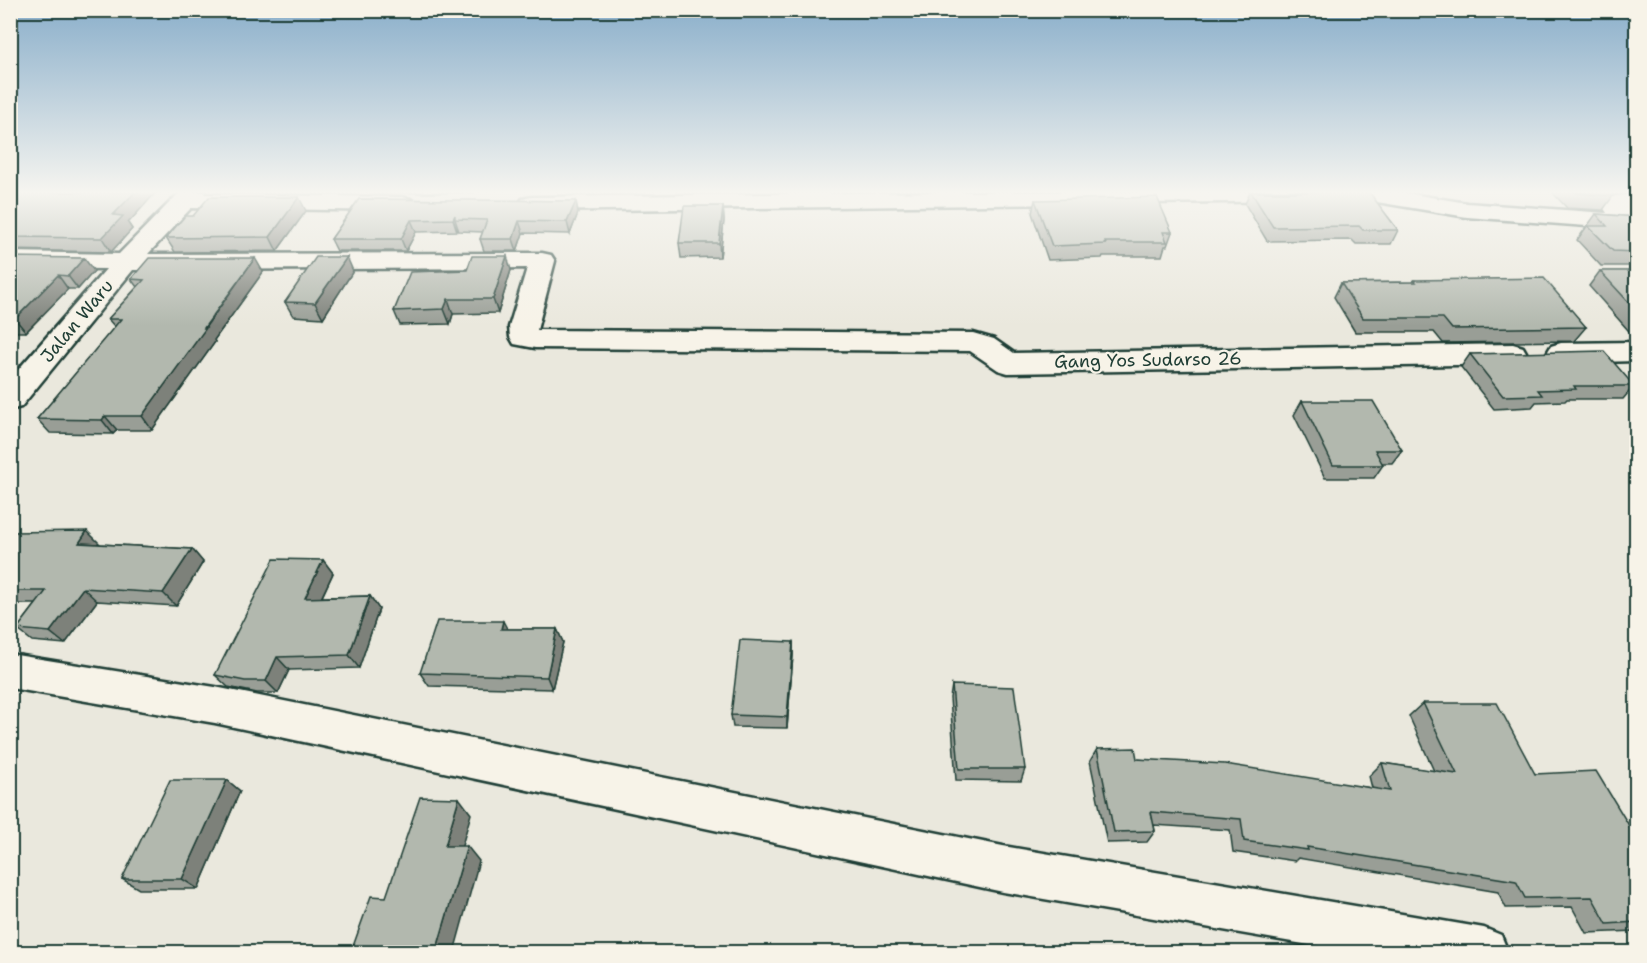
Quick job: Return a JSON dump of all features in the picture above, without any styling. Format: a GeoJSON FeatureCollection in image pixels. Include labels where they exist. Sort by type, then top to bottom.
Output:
{"type":"FeatureCollection","features":[{"type":"Feature","properties":{"kind":"street","name":"Jalan Waru"},"geometry":{"type":"LineString","coordinates":[[10,400],[126,262],[150,237]]}},
{"type":"Feature","properties":{"kind":"street"},"geometry":{"type":"LineString","coordinates":[[10,260],[126,262]]}},
{"type":"Feature","properties":{"kind":"street","name":"Gang Yos Sudarso 26"},"geometry":{"type":"LineString","coordinates":[[126,262],[542,261],[523,327],[524,337],[973,342],[984,346],[1008,363],[1636,352]]}},
{"type":"Feature","properties":{"kind":"street"},"geometry":{"type":"LineString","coordinates":[[10,671],[215,705],[1003,869],[1485,952]]}},
{"type":"Feature","properties":{"kind":"building"},"geometry":{"type":"Polygon","coordinates":[[[10,237],[103,237],[102,238],[10,237]]]}},
{"type":"Feature","properties":{"kind":"building"},"geometry":{"type":"Polygon","coordinates":[[[167,237],[270,237],[270,237],[167,237]]]}},
{"type":"Feature","properties":{"kind":"building"},"geometry":{"type":"Polygon","coordinates":[[[332,237],[402,237],[401,239],[331,239],[332,237]]]}},
{"type":"Feature","properties":{"kind":"building"},"geometry":{"type":"Polygon","coordinates":[[[481,237],[514,237],[513,239],[480,239],[481,237]]]}},
{"type":"Feature","properties":{"kind":"building"},"geometry":{"type":"Polygon","coordinates":[[[680,237],[720,237],[719,243],[679,243],[680,237]]]}},
{"type":"Feature","properties":{"kind":"building"},"geometry":{"type":"Polygon","coordinates":[[[1049,237],[1165,237],[1167,242],[1105,242],[1106,244],[1052,246],[1049,237]]]}},
{"type":"Feature","properties":{"kind":"building"},"geometry":{"type":"Polygon","coordinates":[[[1599,237],[1636,237],[1636,252],[1613,251],[1599,237]]]}},
{"type":"Feature","properties":{"kind":"building"},"geometry":{"type":"Polygon","coordinates":[[[472,256],[507,256],[493,299],[448,299],[444,309],[394,311],[410,272],[467,270],[472,256]]]}},
{"type":"Feature","properties":{"kind":"building"},"geometry":{"type":"Polygon","coordinates":[[[10,257],[84,258],[68,276],[58,275],[15,319],[10,319],[10,257]]]}},
{"type":"Feature","properties":{"kind":"building"},"geometry":{"type":"Polygon","coordinates":[[[316,257],[347,257],[315,303],[285,302],[316,257]]]}},
{"type":"Feature","properties":{"kind":"building"},"geometry":{"type":"Polygon","coordinates":[[[149,258],[255,258],[142,416],[105,416],[102,420],[37,419],[121,319],[108,319],[144,280],[131,279],[149,258]]]}},
{"type":"Feature","properties":{"kind":"building"},"geometry":{"type":"Polygon","coordinates":[[[1600,271],[1636,271],[1636,310],[1600,271]]]}},
{"type":"Feature","properties":{"kind":"building"},"geometry":{"type":"Polygon","coordinates":[[[1544,278],[1586,327],[1452,329],[1443,318],[1363,318],[1341,283],[1416,282],[1414,280],[1544,278]]]}},
{"type":"Feature","properties":{"kind":"building"},"geometry":{"type":"Polygon","coordinates":[[[1604,351],[1634,386],[1574,386],[1576,389],[1538,390],[1542,395],[1503,396],[1470,354],[1604,351]]]}},
{"type":"Feature","properties":{"kind":"building"},"geometry":{"type":"Polygon","coordinates":[[[1302,401],[1373,401],[1402,450],[1375,450],[1383,465],[1333,465],[1302,401]]]}},
{"type":"Feature","properties":{"kind":"building"},"geometry":{"type":"Polygon","coordinates":[[[87,531],[79,543],[192,549],[163,593],[83,588],[50,632],[17,629],[46,591],[10,591],[10,532],[87,531]]]}},
{"type":"Feature","properties":{"kind":"building"},"geometry":{"type":"Polygon","coordinates":[[[274,559],[323,560],[305,598],[370,596],[349,655],[277,657],[266,681],[245,681],[215,675],[274,559]]]}},
{"type":"Feature","properties":{"kind":"building"},"geometry":{"type":"Polygon","coordinates":[[[437,621],[503,621],[501,629],[557,629],[547,677],[420,673],[437,621]]]}},
{"type":"Feature","properties":{"kind":"building"},"geometry":{"type":"Polygon","coordinates":[[[740,640],[793,642],[787,717],[731,715],[740,640]]]}},
{"type":"Feature","properties":{"kind":"building"},"geometry":{"type":"Polygon","coordinates":[[[952,685],[1014,687],[1025,769],[959,769],[952,685]]]}},
{"type":"Feature","properties":{"kind":"building"},"geometry":{"type":"Polygon","coordinates":[[[1423,703],[1497,703],[1535,774],[1596,771],[1636,837],[1636,922],[1607,924],[1592,897],[1525,898],[1516,881],[1307,847],[1308,850],[1244,841],[1241,819],[1151,812],[1155,831],[1114,832],[1097,749],[1135,748],[1137,759],[1225,764],[1390,791],[1382,763],[1457,774],[1423,703]]]}},
{"type":"Feature","properties":{"kind":"building"},"geometry":{"type":"Polygon","coordinates":[[[170,780],[227,780],[182,879],[122,879],[170,780]]]}},
{"type":"Feature","properties":{"kind":"building"},"geometry":{"type":"Polygon","coordinates":[[[420,797],[459,798],[445,846],[467,846],[436,952],[351,952],[371,896],[386,897],[420,797]]]}},
{"type":"Feature","properties":{"kind":"building"},"geometry":{"type":"Polygon","coordinates":[[[1317,946],[1319,952],[1283,952],[1281,947],[1317,946]]]}}]}
